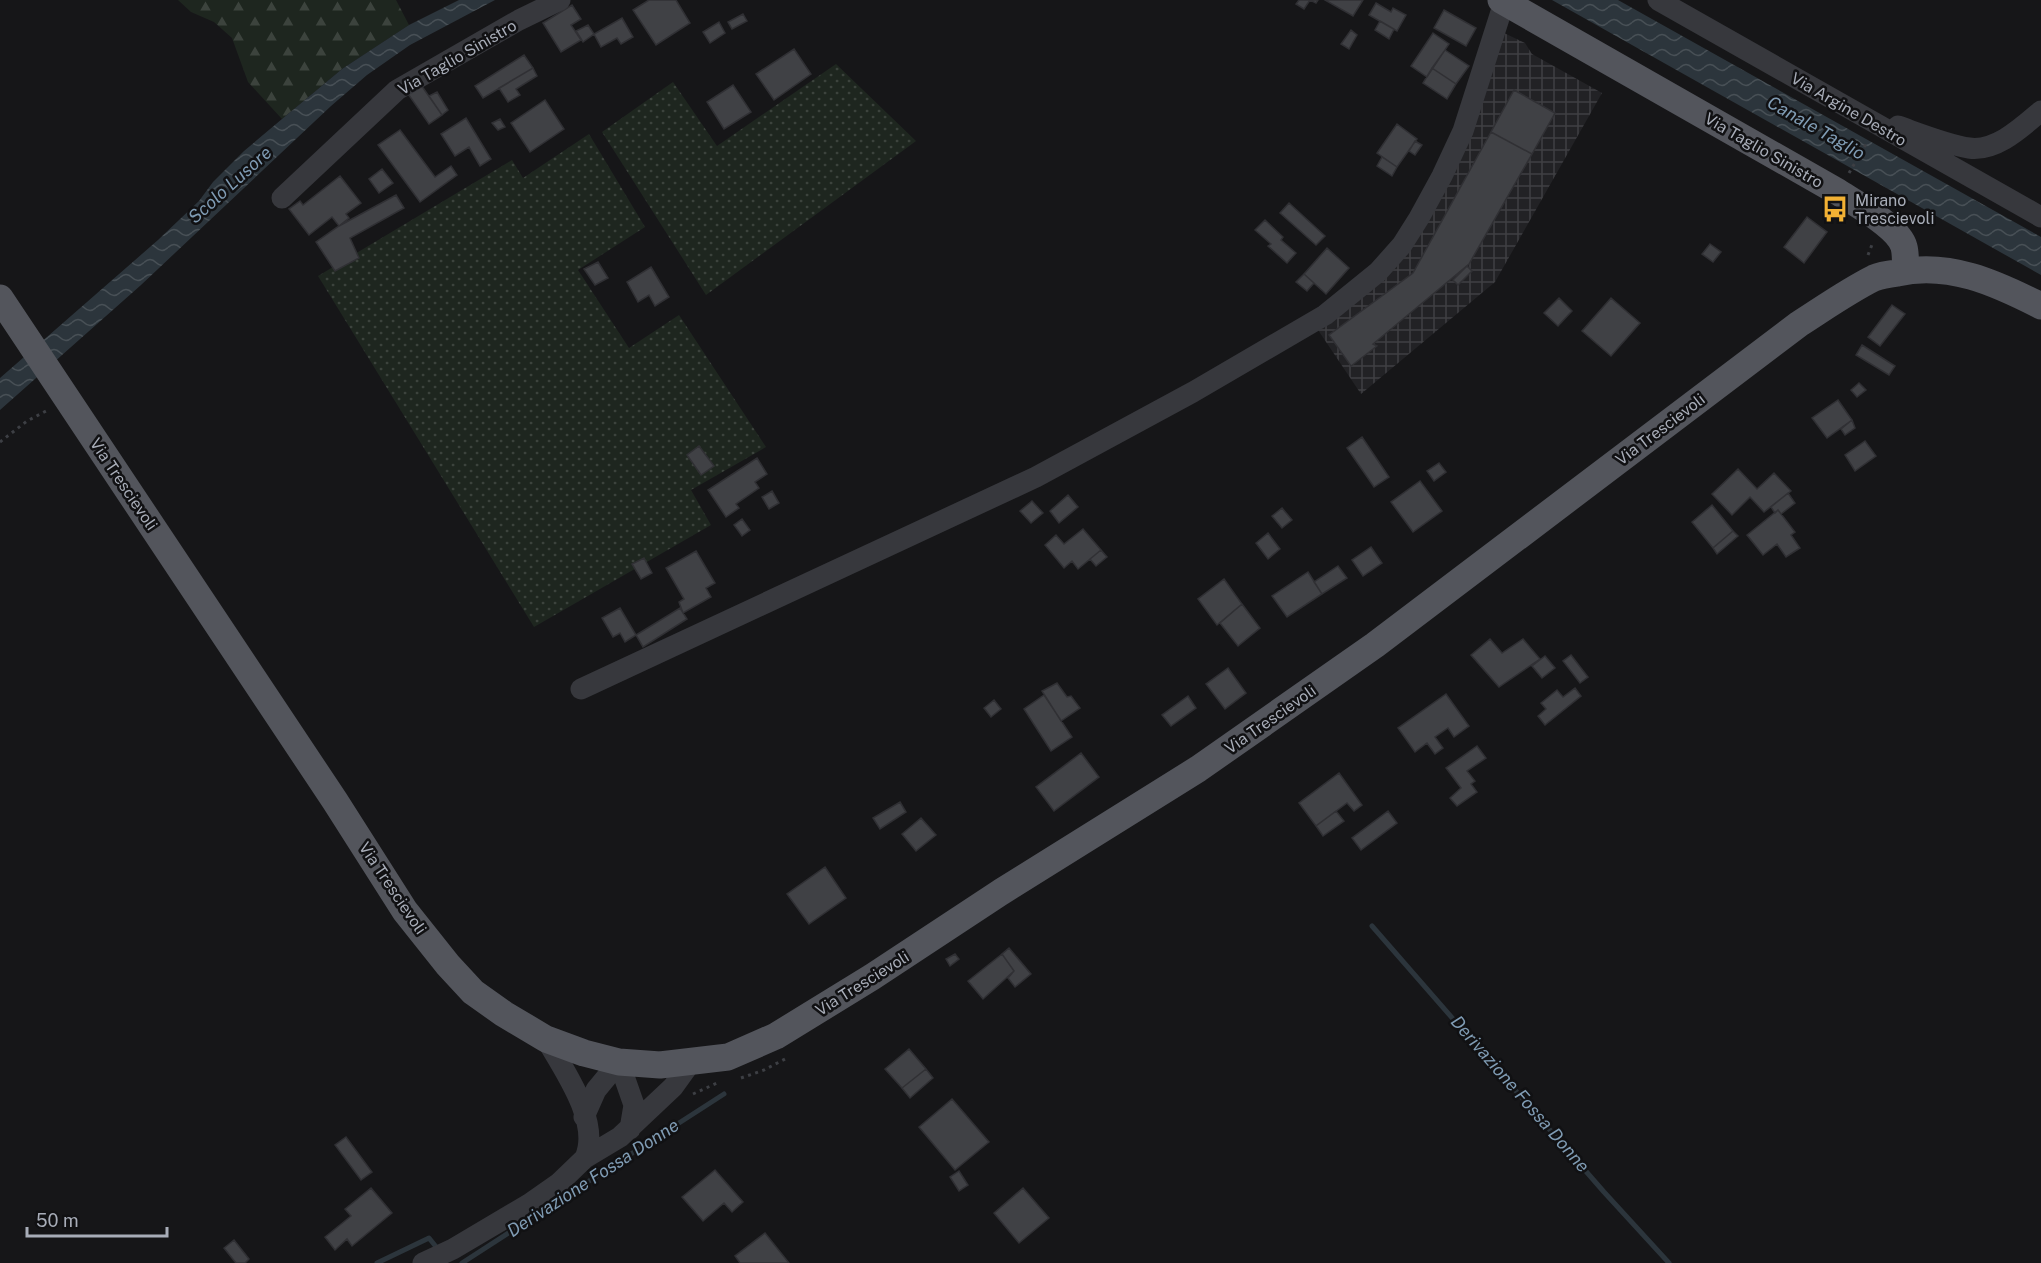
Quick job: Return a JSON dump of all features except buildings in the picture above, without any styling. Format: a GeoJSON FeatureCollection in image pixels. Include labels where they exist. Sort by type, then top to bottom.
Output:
{"type":"FeatureCollection","features":[{"type":"Feature","properties":{"kind":"main road","name":"Via Taglio Sinistro"},"geometry":{"type":"LineString","coordinates":[[1504,1],[1838,192],[1869,212],[1901,239],[1905,247],[1906,271]]}},
{"type":"Feature","properties":{"kind":"main road"},"geometry":{"type":"LineString","coordinates":[[1906,271],[1926,269],[1957,271],[1984,279],[2041,306]]}},
{"type":"Feature","properties":{"kind":"main road","name":"Via Trescievoli"},"geometry":{"type":"LineString","coordinates":[[0,298],[328,791],[405,911],[448,964],[473,992],[546,1039],[584,1053],[619,1062],[660,1065],[728,1057],[751,1048],[776,1036],[872,977],[1001,892],[1198,769],[1375,645],[1799,324],[1841,296],[1876,277],[1906,271]]}},
{"type":"Feature","properties":{"kind":"street","name":"Via Taglio Sinistro"},"geometry":{"type":"LineString","coordinates":[[282,198],[397,90],[519,20],[560,0]]}},
{"type":"Feature","properties":{"kind":"street","name":"Via Argine Destro"},"geometry":{"type":"LineString","coordinates":[[1658,0],[1877,133],[2041,217]]}},
{"type":"Feature","properties":{"kind":"street"},"geometry":{"type":"LineString","coordinates":[[581,689],[1036,477],[1193,392],[1325,315],[1378,272],[1401,245],[1419,218],[1463,131],[1504,1]]}},
{"type":"Feature","properties":{"kind":"street"},"geometry":{"type":"LineString","coordinates":[[1877,133],[1897,126],[1970,148],[1986,147],[2011,136],[2041,111]]}},
{"type":"Feature","properties":{"kind":"street"},"geometry":{"type":"LineString","coordinates":[[546,1039],[581,1102],[590,1142],[585,1158]]}},
{"type":"Feature","properties":{"kind":"street"},"geometry":{"type":"LineString","coordinates":[[619,1062],[634,1105],[630,1129]]}},
{"type":"Feature","properties":{"kind":"street"},"geometry":{"type":"LineString","coordinates":[[584,1117],[596,1090],[619,1062]]}},
{"type":"Feature","properties":{"kind":"street"},"geometry":{"type":"LineString","coordinates":[[427,1262],[529,1204],[559,1182],[585,1158],[608,1146],[630,1129],[673,1087],[691,1062]]}},
{"type":"Feature","properties":{"kind":"path"},"geometry":{"type":"LineString","coordinates":[[1844,182],[1877,133]]}},
{"type":"Feature","properties":{"kind":"path"},"geometry":{"type":"LineString","coordinates":[[0,442],[63,393]]}},
{"type":"Feature","properties":{"kind":"shaded area"},"geometry":{"type":"Polygon","coordinates":[[[1502,32],[1525,43],[1532,54],[1602,93],[1495,282],[1361,394],[1316,327],[1392,270],[1502,32]]]}},
{"type":"Feature","properties":{"kind":"green space"},"geometry":{"type":"Polygon","coordinates":[[[178,0],[396,0],[409,25],[342,69],[282,119],[248,82],[232,38],[214,22],[191,12],[178,0]]]}},
{"type":"Feature","properties":{"kind":"green space"},"geometry":{"type":"Polygon","coordinates":[[[836,64],[916,141],[706,295],[602,132],[673,82],[717,146],[836,64]]]}},
{"type":"Feature","properties":{"kind":"green space"},"geometry":{"type":"Polygon","coordinates":[[[589,134],[645,227],[578,270],[629,348],[679,315],[766,447],[691,490],[711,525],[534,627],[318,276],[512,160],[523,178],[589,134]]]}},
{"type":"Feature","properties":{"kind":"water","name":"Scolo Lusore"},"geometry":{"type":"Polygon","coordinates":[[[459,0],[495,0],[410,45],[367,75],[141,285],[0,410],[0,378],[158,240],[199,201],[213,182],[244,151],[342,69],[409,25],[459,0]]]}},
{"type":"Feature","properties":{"kind":"water","name":"Canale Taglio"},"geometry":{"type":"Polygon","coordinates":[[[1552,0],[1618,0],[2041,237],[2041,275],[1552,0]]]}},
{"type":"Feature","properties":{"kind":"waterway","name":"Derivazione Fossa Donne"},"geometry":{"type":"LineString","coordinates":[[1372,926],[1604,1192],[1669,1263]]}},
{"type":"Feature","properties":{"kind":"waterway","name":"Derivazione Fossa Donne"},"geometry":{"type":"LineString","coordinates":[[462,1263],[724,1094]]}},
{"type":"Feature","properties":{"kind":"waterway"},"geometry":{"type":"LineString","coordinates":[[377,1263],[429,1238],[437,1248]]}},
{"type":"Feature","properties":{"kind":"place","name":"Mirano Trescievoli"},"geometry":{"type":"Point","coordinates":[1835,209]}}]}
